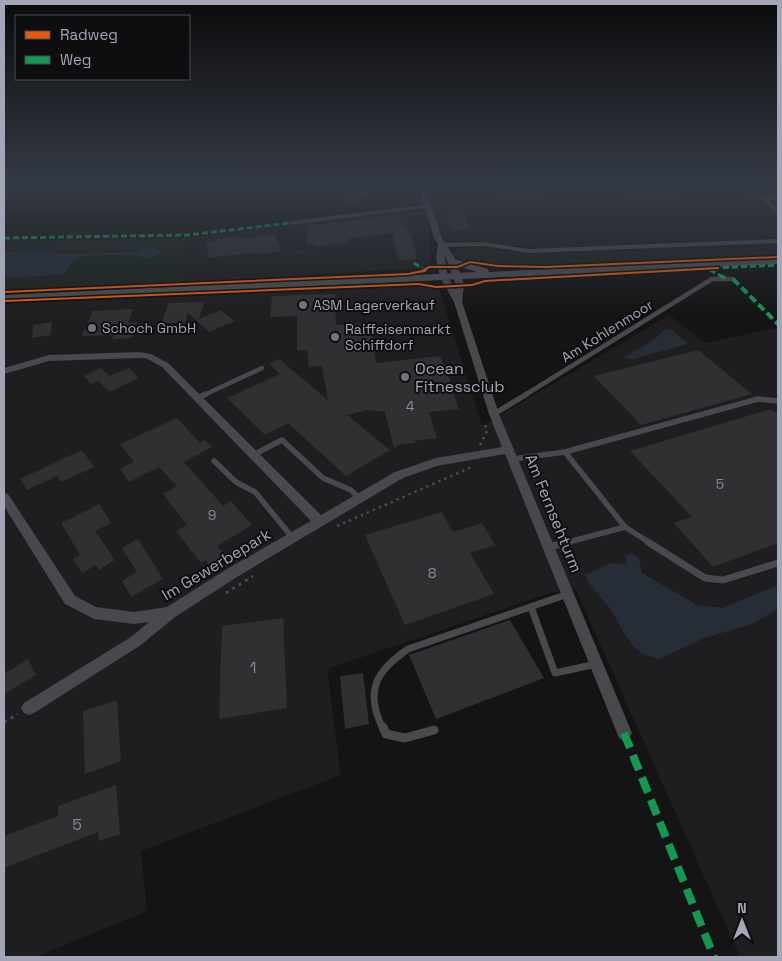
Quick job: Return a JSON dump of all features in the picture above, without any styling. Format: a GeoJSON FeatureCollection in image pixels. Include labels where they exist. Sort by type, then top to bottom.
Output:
{"type":"FeatureCollection","features":[{"type":"Feature","properties":{"kind":"main road"},"geometry":{"type":"LineString","coordinates":[[452,261],[498,275]]}},
{"type":"Feature","properties":{"kind":"main road"},"geometry":{"type":"LineString","coordinates":[[4,298],[778,261]]}},
{"type":"Feature","properties":{"kind":"street"},"geometry":{"type":"LineString","coordinates":[[435,228],[441,245],[440,258],[444,277]]}},
{"type":"Feature","properties":{"kind":"street","name":"Am Fernsehturm"},"geometry":{"type":"LineString","coordinates":[[441,245],[452,261],[460,287],[458,302]]}},
{"type":"Feature","properties":{"kind":"street","name":"Am Fernsehturm"},"geometry":{"type":"LineString","coordinates":[[444,277],[458,302],[494,414],[624,733]]}},
{"type":"Feature","properties":{"kind":"street"},"geometry":{"type":"LineString","coordinates":[[4,371],[49,358],[148,356],[165,365],[319,521]]}},
{"type":"Feature","properties":{"kind":"street","name":"Im Gewerbepark"},"geometry":{"type":"LineString","coordinates":[[4,497],[70,600],[94,613],[134,618],[170,613],[232,572],[399,476],[436,462],[511,454]]}},
{"type":"Feature","properties":{"kind":"street"},"geometry":{"type":"LineString","coordinates":[[28,708],[136,641],[170,613]]}},
{"type":"Feature","properties":{"kind":"lane"},"geometry":{"type":"LineString","coordinates":[[441,245],[484,244],[529,251],[778,241]]}},
{"type":"Feature","properties":{"kind":"lane","name":"Am Kohlenmoor"},"geometry":{"type":"LineString","coordinates":[[494,414],[712,279],[733,279]]}},
{"type":"Feature","properties":{"kind":"lane"},"geometry":{"type":"LineString","coordinates":[[197,398],[262,368]]}},
{"type":"Feature","properties":{"kind":"lane"},"geometry":{"type":"LineString","coordinates":[[511,454],[565,452],[758,398],[778,401]]}},
{"type":"Feature","properties":{"kind":"lane"},"geometry":{"type":"LineString","coordinates":[[253,456],[282,440],[323,478],[352,490],[359,498]]}},
{"type":"Feature","properties":{"kind":"lane"},"geometry":{"type":"LineString","coordinates":[[565,452],[625,527],[704,578],[723,580],[778,563]]}},
{"type":"Feature","properties":{"kind":"lane"},"geometry":{"type":"LineString","coordinates":[[214,461],[236,482],[255,492],[292,537]]}},
{"type":"Feature","properties":{"kind":"lane"},"geometry":{"type":"LineString","coordinates":[[549,547],[625,527]]}},
{"type":"Feature","properties":{"kind":"lane"},"geometry":{"type":"LineString","coordinates":[[434,730],[405,738],[386,734],[377,718],[372,691],[381,672],[395,657],[408,649],[568,594]]}},
{"type":"Feature","properties":{"kind":"lane"},"geometry":{"type":"LineString","coordinates":[[531,607],[555,673],[596,664]]}},
{"type":"Feature","properties":{"kind":"path"},"geometry":{"type":"LineString","coordinates":[[292,252],[316,250]]}},
{"type":"Feature","properties":{"kind":"path"},"geometry":{"type":"LineString","coordinates":[[4,722],[28,708]]}},
{"type":"Feature","properties":{"kind":"shaded area"},"geometry":{"type":"Polygon","coordinates":[[[269,228],[429,228],[430,261],[419,268],[184,283],[185,238],[269,228]]]}},
{"type":"Feature","properties":{"kind":"shaded area"},"geometry":{"type":"Polygon","coordinates":[[[439,228],[778,228],[778,246],[537,254],[534,248],[477,241],[452,241],[443,238],[439,228]]]}},
{"type":"Feature","properties":{"kind":"shaded area"},"geometry":{"type":"Polygon","coordinates":[[[439,228],[464,230],[466,235],[509,231],[515,235],[512,241],[504,245],[477,241],[452,241],[443,238],[439,228]]]}},
{"type":"Feature","properties":{"kind":"shaded area"},"geometry":{"type":"Polygon","coordinates":[[[185,238],[184,283],[4,291],[4,278],[61,275],[74,260],[81,256],[135,255],[140,258],[143,248],[136,252],[65,254],[41,251],[4,252],[4,241],[185,238]]]}},
{"type":"Feature","properties":{"kind":"shaded area"},"geometry":{"type":"Polygon","coordinates":[[[467,246],[537,254],[778,246],[778,255],[532,267],[495,267],[470,264],[454,256],[453,251],[467,246]]]}},
{"type":"Feature","properties":{"kind":"shaded area"},"geometry":{"type":"Polygon","coordinates":[[[143,248],[155,248],[162,251],[160,254],[148,258],[135,255],[81,256],[74,260],[62,275],[4,278],[4,252],[41,251],[65,254],[136,252],[143,248]]]}},
{"type":"Feature","properties":{"kind":"shaded area"},"geometry":{"type":"Polygon","coordinates":[[[432,286],[440,291],[482,426],[669,315],[705,343],[776,328],[778,330],[778,957],[740,957],[576,590],[553,592],[327,669],[341,775],[141,851],[147,911],[36,957],[4,957],[4,304],[432,286]]]}},
{"type":"Feature","properties":{"kind":"shaded area"},"geometry":{"type":"Polygon","coordinates":[[[671,329],[688,344],[633,359],[623,358],[652,341],[664,330],[671,329]]]}},
{"type":"Feature","properties":{"kind":"shaded area"},"geometry":{"type":"Polygon","coordinates":[[[632,554],[639,558],[642,573],[697,605],[723,608],[778,585],[778,609],[752,624],[704,638],[659,659],[647,655],[640,652],[631,643],[611,610],[590,585],[585,575],[611,563],[627,564],[625,555],[632,554]]]}},
{"type":"Feature","properties":{"kind":"building"},"geometry":{"type":"Polygon","coordinates":[[[308,228],[405,228],[412,238],[417,259],[398,260],[392,233],[347,239],[349,242],[316,247],[314,244],[307,245],[306,234],[310,233],[308,228]]]}},
{"type":"Feature","properties":{"kind":"building"},"geometry":{"type":"Polygon","coordinates":[[[451,228],[470,229],[452,230],[451,228]]]}},
{"type":"Feature","properties":{"kind":"building"},"geometry":{"type":"Polygon","coordinates":[[[275,234],[281,251],[209,258],[206,243],[215,242],[215,239],[239,236],[240,239],[275,234]]]}},
{"type":"Feature","properties":{"kind":"building"},"geometry":{"type":"Polygon","coordinates":[[[335,294],[336,325],[371,323],[376,363],[440,356],[455,392],[453,393],[459,409],[429,412],[437,438],[401,444],[394,448],[385,412],[368,410],[347,415],[390,450],[346,476],[288,423],[265,435],[227,398],[280,374],[269,364],[279,359],[328,400],[322,366],[309,367],[307,350],[297,350],[297,316],[270,317],[272,296],[335,294]]]}},
{"type":"Feature","properties":{"kind":"building"},"geometry":{"type":"Polygon","coordinates":[[[204,302],[199,319],[221,310],[235,321],[209,332],[188,313],[185,323],[161,323],[169,303],[204,302]]]}},
{"type":"Feature","properties":{"kind":"building"},"geometry":{"type":"Polygon","coordinates":[[[133,309],[128,323],[137,322],[132,338],[112,339],[114,335],[82,336],[93,311],[133,309]]]}},
{"type":"Feature","properties":{"kind":"building"},"geometry":{"type":"Polygon","coordinates":[[[52,322],[50,335],[32,338],[33,325],[52,322]]]}},
{"type":"Feature","properties":{"kind":"building"},"geometry":{"type":"Polygon","coordinates":[[[698,350],[752,394],[641,425],[594,376],[698,350]]]}},
{"type":"Feature","properties":{"kind":"building"},"geometry":{"type":"Polygon","coordinates":[[[101,368],[109,376],[129,368],[139,378],[109,392],[99,381],[91,384],[84,376],[101,368]]]}},
{"type":"Feature","properties":{"kind":"building"},"geometry":{"type":"Polygon","coordinates":[[[771,409],[778,414],[778,543],[713,567],[674,523],[692,517],[630,451],[771,409]]]}},
{"type":"Feature","properties":{"kind":"building"},"geometry":{"type":"Polygon","coordinates":[[[177,418],[200,443],[204,440],[212,447],[184,462],[223,506],[231,501],[252,525],[217,546],[227,557],[211,567],[205,560],[201,563],[176,531],[187,525],[163,494],[177,486],[159,467],[129,482],[120,469],[134,462],[120,444],[177,418]]]}},
{"type":"Feature","properties":{"kind":"building"},"geometry":{"type":"Polygon","coordinates":[[[82,450],[94,467],[61,482],[57,476],[27,490],[20,479],[82,450]]]}},
{"type":"Feature","properties":{"kind":"building"},"geometry":{"type":"Polygon","coordinates":[[[99,504],[111,523],[95,531],[115,560],[99,570],[96,565],[82,573],[73,559],[80,555],[61,523],[99,504]]]}},
{"type":"Feature","properties":{"kind":"building"},"geometry":{"type":"Polygon","coordinates":[[[442,512],[453,532],[482,523],[495,545],[470,553],[494,594],[405,625],[365,535],[442,512]]]}},
{"type":"Feature","properties":{"kind":"building"},"geometry":{"type":"Polygon","coordinates":[[[138,539],[163,579],[131,597],[122,581],[137,572],[122,548],[138,539]]]}},
{"type":"Feature","properties":{"kind":"building"},"geometry":{"type":"Polygon","coordinates":[[[283,618],[287,708],[219,719],[222,626],[283,618]]]}},
{"type":"Feature","properties":{"kind":"building"},"geometry":{"type":"Polygon","coordinates":[[[510,620],[544,678],[436,719],[409,655],[510,620]]]}},
{"type":"Feature","properties":{"kind":"building"},"geometry":{"type":"Polygon","coordinates":[[[28,659],[36,675],[4,694],[4,674],[28,659]]]}},
{"type":"Feature","properties":{"kind":"building"},"geometry":{"type":"Polygon","coordinates":[[[363,673],[369,724],[345,729],[340,676],[363,673]]]}},
{"type":"Feature","properties":{"kind":"building"},"geometry":{"type":"Polygon","coordinates":[[[117,700],[121,761],[85,774],[83,711],[117,700]]]}},
{"type":"Feature","properties":{"kind":"building"},"geometry":{"type":"Polygon","coordinates":[[[116,785],[120,834],[99,841],[98,832],[4,868],[4,836],[58,816],[58,806],[116,785]]]}},
{"type":"Feature","properties":{"kind":"marked path"},"geometry":{"type":"LineString","coordinates":[[4,238],[187,235],[249,228]]}},
{"type":"Feature","properties":{"kind":"marked path"},"geometry":{"type":"LineString","coordinates":[[414,263],[422,268],[424,274]]}},
{"type":"Feature","properties":{"kind":"marked path"},"geometry":{"type":"LineString","coordinates":[[714,268],[778,265]]}},
{"type":"Feature","properties":{"kind":"marked path"},"geometry":{"type":"LineString","coordinates":[[710,270],[725,278]]}},
{"type":"Feature","properties":{"kind":"marked path"},"geometry":{"type":"LineString","coordinates":[[733,279],[778,324]]}},
{"type":"Feature","properties":{"kind":"marked path"},"geometry":{"type":"LineString","coordinates":[[624,733],[714,957]]}},
{"type":"Feature","properties":{"kind":"cycle path"},"geometry":{"type":"LineString","coordinates":[[4,292],[408,274],[423,271],[428,267],[458,267],[470,262],[498,266],[546,267],[778,257]]}},
{"type":"Feature","properties":{"kind":"cycle path"},"geometry":{"type":"LineString","coordinates":[[4,301],[419,284],[436,287],[472,285],[485,281],[717,268]]}},
{"type":"Feature","properties":{"kind":"place","name":"ASM Lagerverkauf"},"geometry":{"type":"Point","coordinates":[303,305]}},
{"type":"Feature","properties":{"kind":"place","name":"Schoch GmbH"},"geometry":{"type":"Point","coordinates":[92,328]}},
{"type":"Feature","properties":{"kind":"place","name":"Raiffeisenmarkt Schiffdorf"},"geometry":{"type":"Point","coordinates":[335,337]}},
{"type":"Feature","properties":{"kind":"place","name":"Ocean Fitnessclub"},"geometry":{"type":"Point","coordinates":[405,377]}}]}
